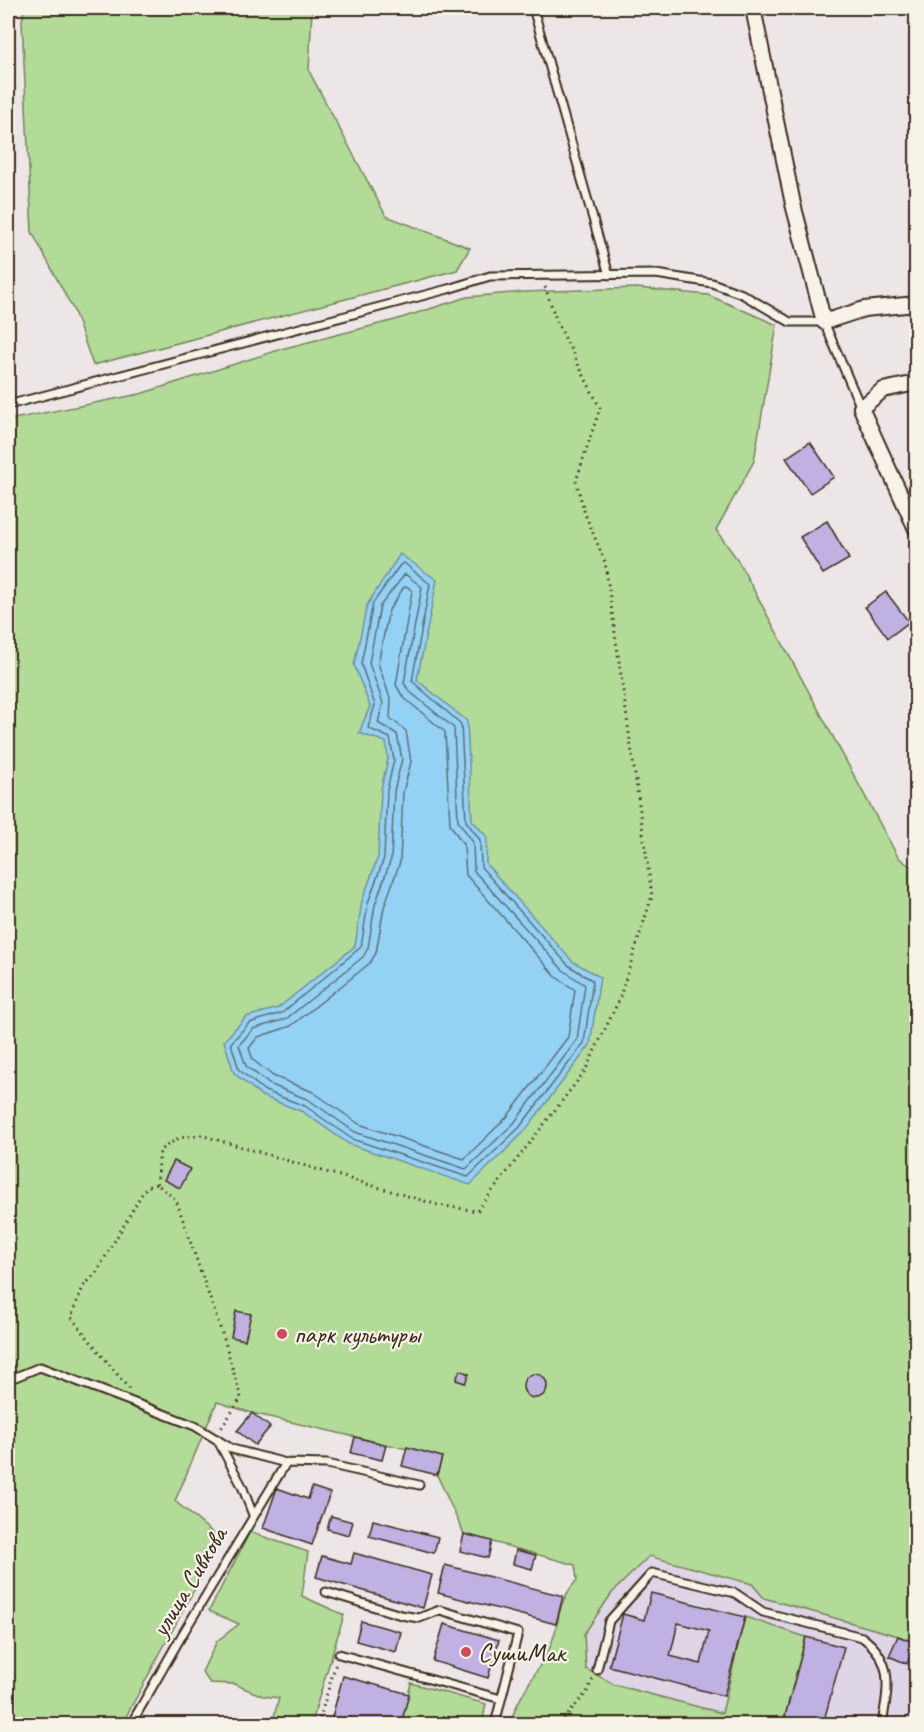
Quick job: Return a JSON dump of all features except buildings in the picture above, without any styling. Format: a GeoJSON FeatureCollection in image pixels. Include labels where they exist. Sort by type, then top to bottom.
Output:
{"type":"FeatureCollection","features":[{"type":"Feature","properties":{"kind":"street"},"geometry":{"type":"LineString","coordinates":[[753,8],[793,204],[824,322],[864,309],[916,304]]}},
{"type":"Feature","properties":{"kind":"street"},"geometry":{"type":"LineString","coordinates":[[916,383],[884,390],[861,408],[916,529]]}},
{"type":"Feature","properties":{"kind":"lane"},"geometry":{"type":"LineString","coordinates":[[533,8],[609,275]]}},
{"type":"Feature","properties":{"kind":"lane"},"geometry":{"type":"LineString","coordinates":[[8,405],[490,276],[656,274],[712,283],[742,294],[790,322],[824,322],[861,408]]}},
{"type":"Feature","properties":{"kind":"lane"},"geometry":{"type":"LineString","coordinates":[[8,1380],[40,1367],[144,1406],[216,1437],[232,1449],[286,1463],[327,1464],[419,1485]]}},
{"type":"Feature","properties":{"kind":"lane"},"geometry":{"type":"LineString","coordinates":[[216,1437],[242,1486],[253,1515]]}},
{"type":"Feature","properties":{"kind":"lane","name":"улица Сивкова"},"geometry":{"type":"LineString","coordinates":[[131,1725],[253,1515],[286,1463]]}},
{"type":"Feature","properties":{"kind":"lane"},"geometry":{"type":"LineString","coordinates":[[597,1671],[609,1621],[652,1573],[735,1593],[763,1612],[862,1637],[874,1646],[889,1679],[882,1725]]}},
{"type":"Feature","properties":{"kind":"lane"},"geometry":{"type":"LineString","coordinates":[[326,1592],[401,1615],[419,1618],[440,1610],[518,1633],[495,1725]]}},
{"type":"Feature","properties":{"kind":"lane"},"geometry":{"type":"LineString","coordinates":[[339,1654],[501,1699]]}},
{"type":"Feature","properties":{"kind":"path"},"geometry":{"type":"LineString","coordinates":[[157,1184],[160,1150],[179,1138],[201,1135],[438,1205],[477,1211],[585,1071],[619,1000],[652,896],[606,562],[585,514],[576,481],[600,408],[557,322],[541,276]]}},
{"type":"Feature","properties":{"kind":"path"},"geometry":{"type":"LineString","coordinates":[[144,1406],[71,1317],[83,1287],[96,1273],[146,1187],[157,1184]]}},
{"type":"Feature","properties":{"kind":"path"},"geometry":{"type":"LineString","coordinates":[[157,1184],[176,1200],[241,1398],[216,1437]]}},
{"type":"Feature","properties":{"kind":"path"},"geometry":{"type":"LineString","coordinates":[[318,1725],[339,1654]]}},
{"type":"Feature","properties":{"kind":"path"},"geometry":{"type":"LineString","coordinates":[[560,1725],[587,1692],[597,1671]]}},
{"type":"Feature","properties":{"kind":"shaded area"},"geometry":{"type":"Polygon","coordinates":[[[648,1556],[752,1584],[764,1598],[916,1643],[916,1724],[783,1724],[806,1637],[744,1618],[722,1713],[615,1685],[586,1669],[584,1635],[612,1593],[648,1556]]]}},
{"type":"Feature","properties":{"kind":"green space"},"geometry":{"type":"Polygon","coordinates":[[[24,8],[312,8],[309,71],[386,216],[470,248],[457,270],[93,365],[74,311],[32,232],[22,21],[24,8]]]}},
{"type":"Feature","properties":{"kind":"green space"},"geometry":{"type":"Polygon","coordinates":[[[637,288],[708,295],[777,325],[754,461],[716,530],[737,559],[898,857],[916,871],[916,1643],[764,1598],[752,1584],[649,1556],[612,1593],[584,1634],[586,1669],[615,1685],[722,1713],[745,1617],[806,1637],[783,1724],[510,1724],[522,1695],[549,1649],[561,1606],[577,1580],[575,1565],[464,1534],[437,1475],[442,1457],[252,1413],[217,1402],[175,1501],[221,1540],[122,1724],[8,1724],[8,420],[140,394],[285,348],[395,320],[467,297],[524,292],[637,288]]]}},
{"type":"Feature","properties":{"kind":"green space"},"geometry":{"type":"Polygon","coordinates":[[[250,1532],[308,1552],[302,1596],[344,1615],[311,1724],[272,1724],[279,1698],[263,1696],[234,1684],[210,1683],[202,1672],[217,1641],[239,1624],[209,1611],[250,1532]]]}},
{"type":"Feature","properties":{"kind":"green space"},"geometry":{"type":"Polygon","coordinates":[[[411,1683],[486,1704],[482,1724],[401,1724],[411,1683]]]}},
{"type":"Feature","properties":{"kind":"water"},"geometry":{"type":"Polygon","coordinates":[[[400,554],[437,580],[417,680],[467,721],[472,820],[487,837],[486,864],[572,961],[600,977],[590,1045],[524,1132],[470,1185],[349,1144],[303,1112],[262,1096],[234,1073],[224,1041],[246,1017],[278,1008],[355,946],[362,901],[378,857],[381,789],[388,759],[386,742],[359,733],[370,706],[354,665],[367,605],[400,554]]]}},
{"type":"Feature","properties":{"kind":"place","name":"парк культуры"},"geometry":{"type":"Point","coordinates":[282,1334]}},
{"type":"Feature","properties":{"kind":"place","name":"СушиМак"},"geometry":{"type":"Point","coordinates":[466,1652]}}]}
